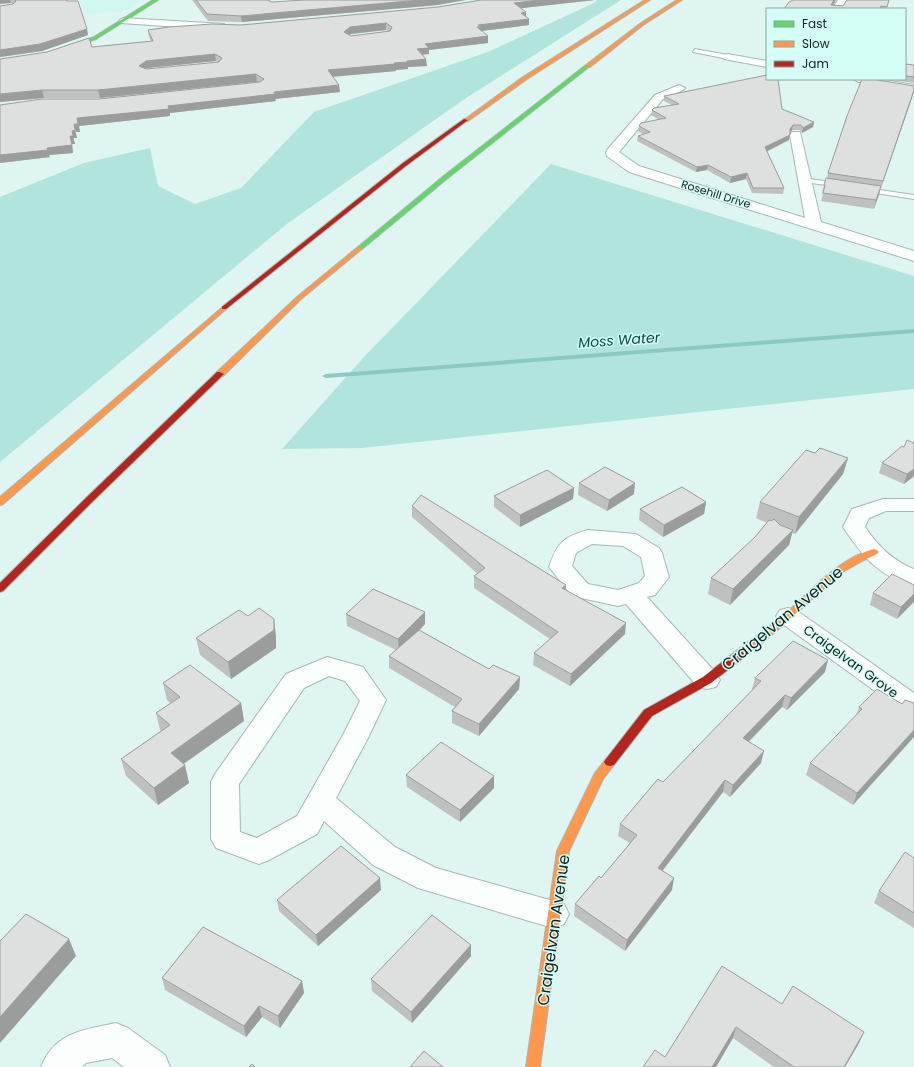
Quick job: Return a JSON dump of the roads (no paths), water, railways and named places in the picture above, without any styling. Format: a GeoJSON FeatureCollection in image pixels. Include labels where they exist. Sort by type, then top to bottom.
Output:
{"type":"FeatureCollection","features":[{"type":"Feature","properties":{"kind":"main road"},"geometry":{"type":"LineString","coordinates":[[51,53],[95,38],[156,0]]}},
{"type":"Feature","properties":{"kind":"main road"},"geometry":{"type":"LineString","coordinates":[[0,502],[248,287],[405,164],[525,78],[648,0]]}},
{"type":"Feature","properties":{"kind":"main road"},"geometry":{"type":"LineString","coordinates":[[0,589],[90,499],[299,298],[447,176],[642,24],[680,0]]}},
{"type":"Feature","properties":{"kind":"main road","name":"Craigelvan Avenue"},"geometry":{"type":"LineString","coordinates":[[533,1067],[553,914],[563,851],[599,776],[648,712],[707,680],[788,616],[832,574],[856,558],[874,552]]}},
{"type":"Feature","properties":{"kind":"street"},"geometry":{"type":"LineString","coordinates":[[124,21],[234,27]]}},
{"type":"Feature","properties":{"kind":"street"},"geometry":{"type":"LineString","coordinates":[[728,57],[766,64]]}},
{"type":"Feature","properties":{"kind":"street"},"geometry":{"type":"LineString","coordinates":[[865,80],[914,88]]}},
{"type":"Feature","properties":{"kind":"street","name":"Rosehill Drive"},"geometry":{"type":"LineString","coordinates":[[679,88],[659,97],[612,153],[634,169],[914,256]]}},
{"type":"Feature","properties":{"kind":"street"},"geometry":{"type":"LineString","coordinates":[[796,135],[814,225]]}},
{"type":"Feature","properties":{"kind":"street"},"geometry":{"type":"LineString","coordinates":[[914,505],[883,505],[860,514],[854,527],[867,546],[890,568],[914,578]]}},
{"type":"Feature","properties":{"kind":"street"},"geometry":{"type":"LineString","coordinates":[[631,594],[707,680]]}},
{"type":"Feature","properties":{"kind":"street","name":"Craigelvan Grove"},"geometry":{"type":"LineString","coordinates":[[788,616],[914,706]]}},
{"type":"Feature","properties":{"kind":"street"},"geometry":{"type":"LineString","coordinates":[[327,666],[354,674],[373,700],[355,738],[320,801],[307,825],[260,851],[226,839],[225,782],[295,680],[327,666]]}},
{"type":"Feature","properties":{"kind":"street"},"geometry":{"type":"LineString","coordinates":[[320,801],[384,856],[429,879],[553,914]]}},
{"type":"Feature","properties":{"kind":"street"},"geometry":{"type":"LineString","coordinates":[[58,1067],[76,1048],[116,1040],[153,1067]]}},
{"type":"Feature","properties":{"kind":"lane"},"geometry":{"type":"LineString","coordinates":[[695,51],[728,57]]}},
{"type":"Feature","properties":{"kind":"lane"},"geometry":{"type":"LineString","coordinates":[[805,180],[914,197]]}},
{"type":"Feature","properties":{"kind":"waterway","name":"Moss Water"},"geometry":{"type":"LineString","coordinates":[[326,376],[914,331]]}}]}
